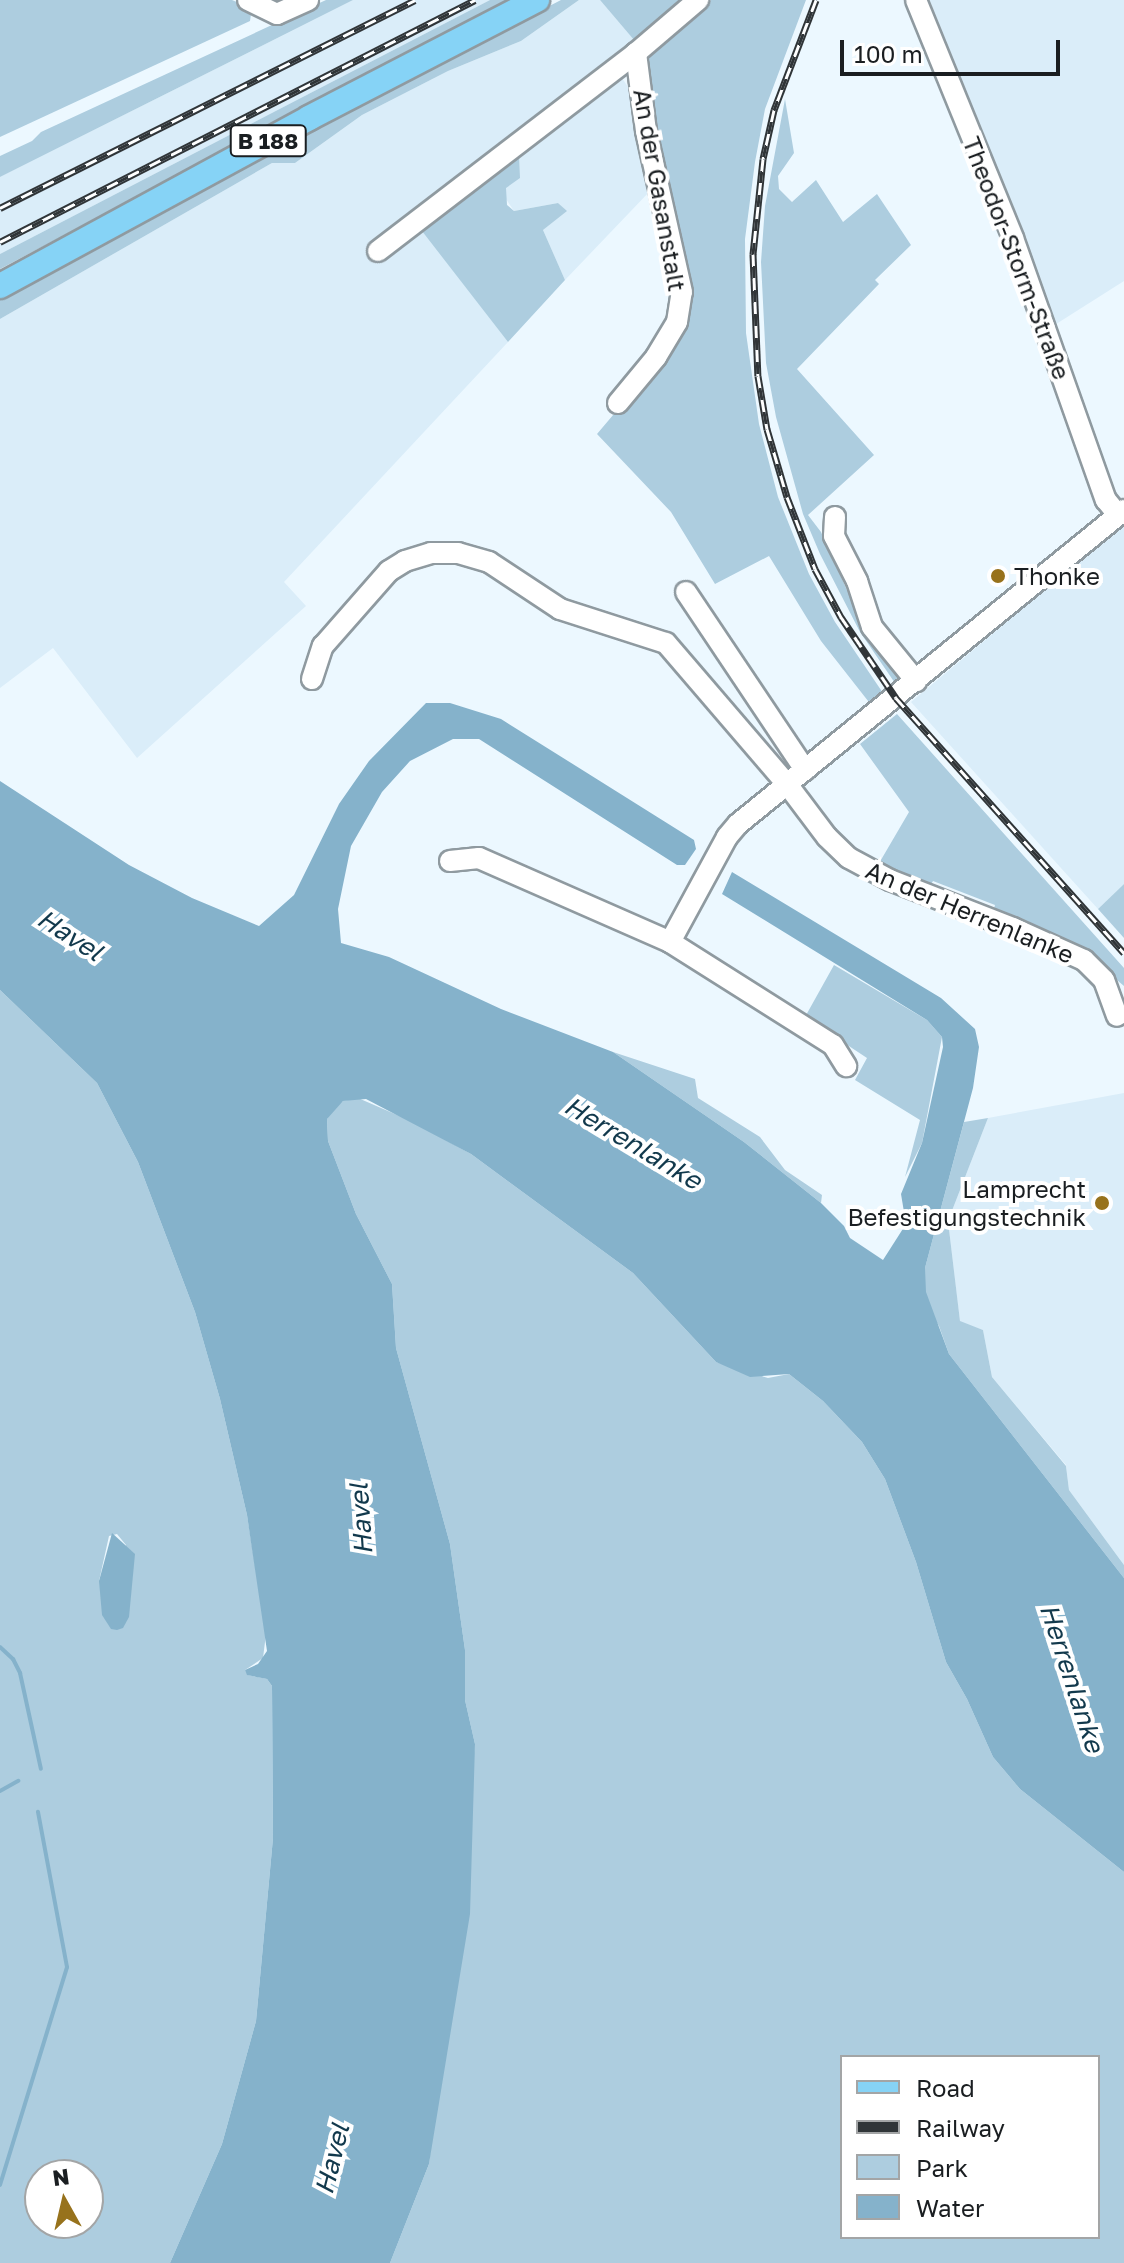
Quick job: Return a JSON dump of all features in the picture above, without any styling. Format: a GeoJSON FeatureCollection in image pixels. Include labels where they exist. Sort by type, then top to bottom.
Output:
{"type":"FeatureCollection","features":[{"type":"Feature","properties":{"kind":"main road","name":"B 188"},"geometry":{"type":"LineString","coordinates":[[0,286],[309,118],[537,0]]}},
{"type":"Feature","properties":{"kind":"street"},"geometry":{"type":"LineString","coordinates":[[248,0],[277,14],[308,0]]}},
{"type":"Feature","properties":{"kind":"street","name":"An der Gasanstalt"},"geometry":{"type":"LineString","coordinates":[[378,251],[636,53],[698,0]]}},
{"type":"Feature","properties":{"kind":"street","name":"Theodor-Storm-Straße"},"geometry":{"type":"LineString","coordinates":[[916,0],[1013,238],[1106,500],[1121,513]]}},
{"type":"Feature","properties":{"kind":"street","name":"An der Gasanstalt"},"geometry":{"type":"LineString","coordinates":[[618,403],[656,357],[677,322],[682,292],[646,131],[636,53]]}},
{"type":"Feature","properties":{"kind":"street"},"geometry":{"type":"LineString","coordinates":[[670,942],[727,837],[787,784],[1121,513]]}},
{"type":"Feature","properties":{"kind":"street"},"geometry":{"type":"LineString","coordinates":[[835,517],[834,536],[857,581],[872,627],[916,681]]}},
{"type":"Feature","properties":{"kind":"street","name":"An der Herrenlanke"},"geometry":{"type":"LineString","coordinates":[[312,679],[323,646],[389,571],[405,561],[431,553],[473,556],[502,569],[560,609],[666,643],[787,784],[827,837],[866,869],[1084,960],[1104,980],[1117,1016]]}},
{"type":"Feature","properties":{"kind":"street"},"geometry":{"type":"LineString","coordinates":[[686,592],[805,770]]}},
{"type":"Feature","properties":{"kind":"street"},"geometry":{"type":"LineString","coordinates":[[450,861],[479,858],[670,942],[833,1045],[846,1066]]}},
{"type":"Feature","properties":{"kind":"shaded area"},"geometry":{"type":"Polygon","coordinates":[[[353,0],[490,0],[0,254],[0,177],[353,0]]]}},
{"type":"Feature","properties":{"kind":"shaded area"},"geometry":{"type":"Polygon","coordinates":[[[579,0],[600,0],[634,40],[610,60],[630,90],[636,132],[651,190],[565,280],[543,230],[566,211],[558,203],[514,211],[504,196],[506,188],[423,231],[508,342],[284,582],[306,606],[137,758],[53,648],[0,688],[0,319],[272,163],[295,163],[362,115],[448,71],[521,41],[579,0]]]}},
{"type":"Feature","properties":{"kind":"shaded area"},"geometry":{"type":"Polygon","coordinates":[[[929,0],[1124,0],[1124,281],[1053,326],[929,0]]]}},
{"type":"Feature","properties":{"kind":"shaded area"},"geometry":{"type":"Polygon","coordinates":[[[1124,524],[1124,884],[1098,909],[911,702],[1124,524]]]}},
{"type":"Feature","properties":{"kind":"shaded area"},"geometry":{"type":"Polygon","coordinates":[[[1124,1093],[1124,1565],[1069,1490],[1066,1465],[992,1377],[983,1330],[960,1322],[948,1221],[988,1118],[1124,1093]]]}},
{"type":"Feature","properties":{"kind":"green space"},"geometry":{"type":"Polygon","coordinates":[[[0,0],[232,0],[244,5],[251,14],[250,21],[0,137],[0,0]]]}},
{"type":"Feature","properties":{"kind":"green space"},"geometry":{"type":"Polygon","coordinates":[[[326,0],[353,0],[0,177],[0,156],[32,141],[41,132],[326,0]]]}},
{"type":"Feature","properties":{"kind":"green space"},"geometry":{"type":"Polygon","coordinates":[[[490,0],[509,0],[0,269],[0,254],[490,0]]]}},
{"type":"Feature","properties":{"kind":"green space"},"geometry":{"type":"Polygon","coordinates":[[[561,0],[579,0],[521,41],[448,71],[362,115],[295,163],[272,163],[0,319],[0,298],[302,134],[561,0]]]}},
{"type":"Feature","properties":{"kind":"green space"},"geometry":{"type":"Polygon","coordinates":[[[600,0],[682,0],[634,40],[600,0]]]}},
{"type":"Feature","properties":{"kind":"green space"},"geometry":{"type":"Polygon","coordinates":[[[711,0],[806,0],[765,109],[755,162],[745,239],[746,333],[759,424],[778,497],[809,574],[835,622],[885,696],[872,706],[821,641],[769,556],[715,584],[671,512],[597,434],[663,356],[681,325],[643,71],[649,56],[711,0]]]}},
{"type":"Feature","properties":{"kind":"green space"},"geometry":{"type":"Polygon","coordinates":[[[785,99],[794,153],[778,176],[779,189],[792,202],[816,180],[843,222],[877,194],[911,245],[875,280],[879,284],[797,369],[874,455],[808,515],[821,532],[847,590],[851,589],[900,673],[902,682],[897,686],[860,632],[820,554],[803,514],[776,417],[766,363],[761,262],[765,206],[785,99]]]}},
{"type":"Feature","properties":{"kind":"green space"},"geometry":{"type":"Polygon","coordinates":[[[519,156],[520,178],[506,188],[507,205],[514,211],[558,203],[567,211],[543,230],[565,280],[508,342],[422,231],[519,156]]]}},
{"type":"Feature","properties":{"kind":"green space"},"geometry":{"type":"Polygon","coordinates":[[[897,714],[1124,968],[1124,986],[1090,957],[993,912],[995,905],[933,881],[929,888],[878,865],[909,812],[860,744],[897,714]]]}},
{"type":"Feature","properties":{"kind":"green space"},"geometry":{"type":"Polygon","coordinates":[[[1124,884],[1124,938],[1098,909],[1124,884]]]}},
{"type":"Feature","properties":{"kind":"green space"},"geometry":{"type":"Polygon","coordinates":[[[834,965],[927,1020],[942,1037],[922,1143],[905,1177],[920,1120],[855,1080],[867,1058],[805,1017],[834,965]]]}},
{"type":"Feature","properties":{"kind":"green space"},"geometry":{"type":"Polygon","coordinates":[[[0,990],[97,1083],[138,1162],[195,1312],[220,1399],[247,1515],[266,1634],[263,1658],[245,1670],[248,1675],[267,1679],[272,1686],[273,1838],[256,2021],[222,2144],[170,2263],[0,2263],[0,990]],[[117,1534],[109,1536],[99,1581],[126,1545],[117,1534]]]}},
{"type":"Feature","properties":{"kind":"green space"},"geometry":{"type":"Polygon","coordinates":[[[613,1052],[695,1079],[698,1098],[760,1137],[785,1170],[822,1195],[821,1203],[744,1142],[613,1052]]]}},
{"type":"Feature","properties":{"kind":"green space"},"geometry":{"type":"Polygon","coordinates":[[[358,1098],[411,1121],[471,1154],[633,1273],[716,1362],[768,1378],[789,1374],[823,1401],[862,1442],[885,1479],[916,1562],[946,1662],[967,1699],[993,1757],[1020,1789],[1124,1872],[1124,2263],[390,2263],[429,2164],[475,1744],[465,1700],[465,1650],[450,1544],[396,1348],[392,1284],[356,1214],[328,1141],[327,1119],[331,1110],[343,1101],[358,1098]]]}},
{"type":"Feature","properties":{"kind":"green space"},"geometry":{"type":"Polygon","coordinates":[[[988,1118],[948,1221],[960,1321],[983,1330],[992,1377],[1066,1466],[1069,1490],[1124,1565],[1124,1578],[949,1354],[939,1326],[915,1287],[925,1268],[964,1122],[988,1118]]]}},
{"type":"Feature","properties":{"kind":"water"},"geometry":{"type":"Polygon","coordinates":[[[426,703],[450,703],[501,719],[694,840],[696,849],[685,865],[677,865],[479,739],[453,739],[410,761],[382,792],[351,846],[338,909],[341,943],[389,957],[501,1009],[613,1052],[744,1142],[821,1203],[844,1226],[850,1238],[883,1260],[906,1224],[901,1194],[922,1143],[943,1047],[942,1037],[927,1020],[722,894],[732,872],[941,998],[975,1029],[979,1047],[973,1088],[925,1268],[926,1292],[949,1354],[1124,1578],[1124,1872],[1020,1789],[993,1757],[967,1699],[946,1662],[916,1562],[885,1479],[862,1442],[823,1401],[789,1374],[750,1377],[716,1362],[633,1273],[471,1154],[366,1099],[343,1101],[327,1119],[328,1141],[356,1214],[392,1284],[396,1348],[450,1544],[465,1650],[465,1700],[475,1744],[470,1914],[429,2164],[390,2263],[170,2263],[222,2144],[256,2021],[273,1838],[272,1686],[267,1679],[247,1675],[245,1670],[258,1664],[267,1651],[247,1515],[220,1399],[195,1312],[138,1162],[97,1083],[0,990],[0,781],[129,865],[192,898],[259,926],[294,895],[339,804],[369,761],[426,703]]]}},
{"type":"Feature","properties":{"kind":"water"},"geometry":{"type":"Polygon","coordinates":[[[112,1533],[135,1554],[129,1617],[123,1628],[117,1630],[111,1629],[102,1615],[99,1581],[112,1533]]]}},
{"type":"Feature","properties":{"kind":"waterway"},"geometry":{"type":"LineString","coordinates":[[0,1647],[13,1659],[20,1673],[41,1769]]}},
{"type":"Feature","properties":{"kind":"waterway"},"geometry":{"type":"LineString","coordinates":[[0,1791],[18,1781]]}},
{"type":"Feature","properties":{"kind":"waterway"},"geometry":{"type":"LineString","coordinates":[[0,2185],[67,1967],[38,1812]]}},
{"type":"Feature","properties":{"kind":"railway"},"geometry":{"type":"LineString","coordinates":[[0,208],[415,0]]}},
{"type":"Feature","properties":{"kind":"railway"},"geometry":{"type":"LineString","coordinates":[[0,242],[475,0]]}},
{"type":"Feature","properties":{"kind":"railway"},"geometry":{"type":"LineString","coordinates":[[816,0],[774,110],[763,159],[753,254],[758,376],[767,429],[787,497],[815,569],[841,617],[896,698],[1124,953]]}},
{"type":"Feature","properties":{"kind":"place","name":"Thonke"},"geometry":{"type":"Point","coordinates":[998,576]}},
{"type":"Feature","properties":{"kind":"place","name":"Lamprecht Befestigungstechnik"},"geometry":{"type":"Point","coordinates":[1102,1203]}},
{"type":"Feature","properties":{"kind":"water label","name":"Havel"},"geometry":{"type":"Point","coordinates":[70,935]}},
{"type":"Feature","properties":{"kind":"water label","name":"Herrenlanke"},"geometry":{"type":"Point","coordinates":[633,1143]}},
{"type":"Feature","properties":{"kind":"water label","name":"Havel"},"geometry":{"type":"Point","coordinates":[361,1519]}},
{"type":"Feature","properties":{"kind":"water label","name":"Herrenlanke"},"geometry":{"type":"Point","coordinates":[1072,1678]}},
{"type":"Feature","properties":{"kind":"water label","name":"Havel"},"geometry":{"type":"Point","coordinates":[332,2159]}}]}
